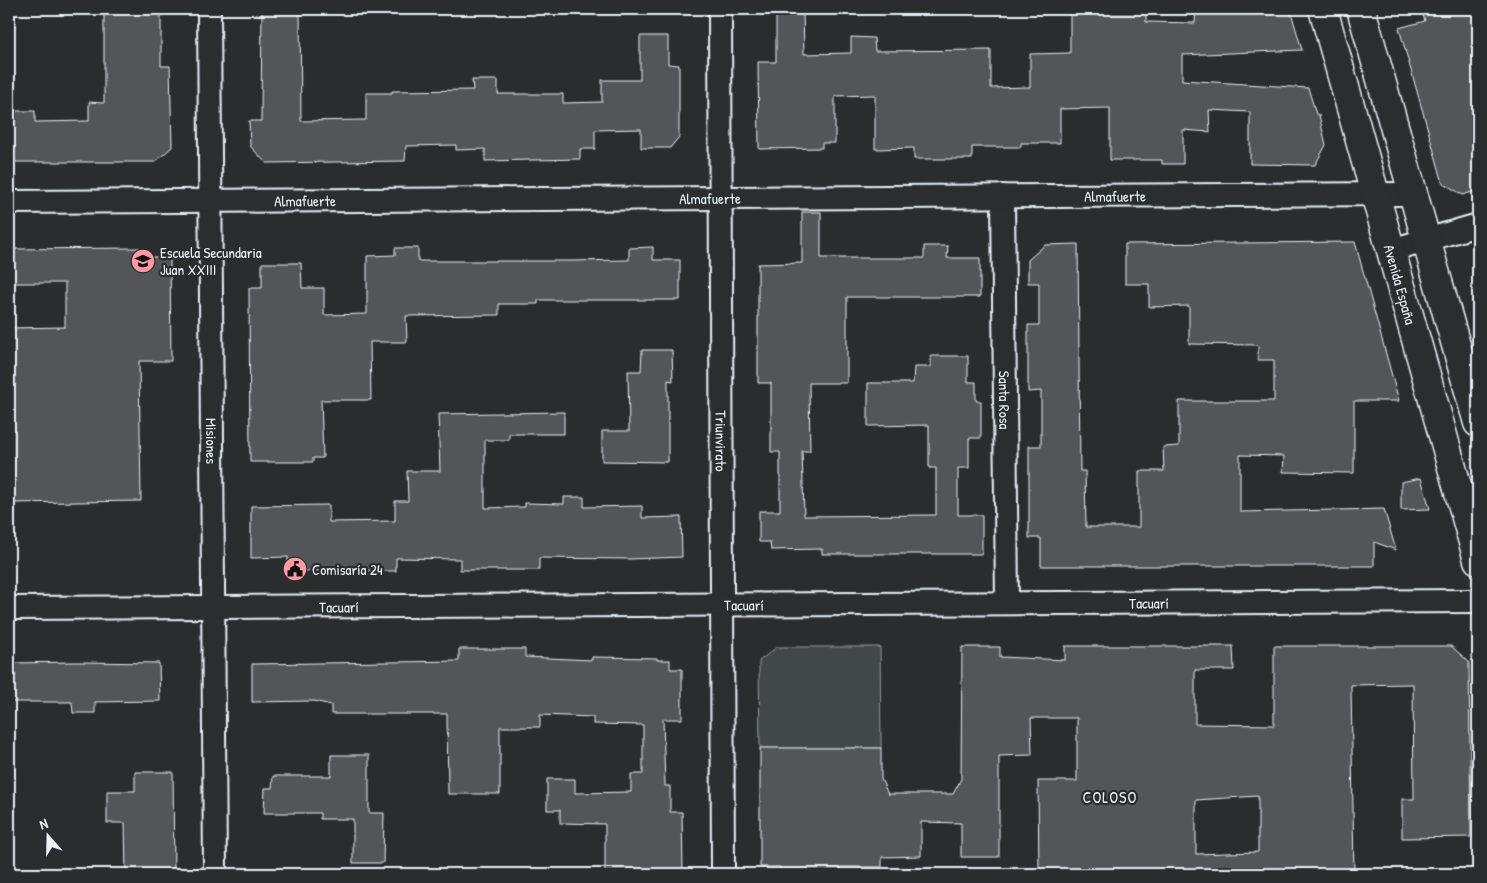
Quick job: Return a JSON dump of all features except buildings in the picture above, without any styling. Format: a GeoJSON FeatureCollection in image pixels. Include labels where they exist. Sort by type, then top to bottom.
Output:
{"type":"FeatureCollection","features":[{"type":"Feature","properties":{"kind":"main road","name":"Avenida España"},"geometry":{"type":"LineString","coordinates":[[1323,9],[1478,560]]}},
{"type":"Feature","properties":{"kind":"main road"},"geometry":{"type":"LineString","coordinates":[[1361,9],[1478,423]]}},
{"type":"Feature","properties":{"kind":"street","name":"Misiones"},"geometry":{"type":"LineString","coordinates":[[209,9],[214,874]]}},
{"type":"Feature","properties":{"kind":"street","name":"Triunvirato"},"geometry":{"type":"LineString","coordinates":[[720,9],[723,874]]}},
{"type":"Feature","properties":{"kind":"street","name":"Almafuerte"},"geometry":{"type":"LineString","coordinates":[[9,202],[1412,194]]}},
{"type":"Feature","properties":{"kind":"street","name":"Santa Rosa"},"geometry":{"type":"LineString","coordinates":[[1003,196],[1007,603]]}},
{"type":"Feature","properties":{"kind":"street"},"geometry":{"type":"LineString","coordinates":[[1391,250],[1478,225]]}},
{"type":"Feature","properties":{"kind":"street","name":"Tacuarí"},"geometry":{"type":"LineString","coordinates":[[9,608],[1478,601]]}},
{"type":"Feature","properties":{"kind":"shaded area"},"geometry":{"type":"Polygon","coordinates":[[[777,647],[880,647],[881,748],[760,748],[759,661],[777,647]]]}},
{"type":"Feature","properties":{"kind":"place","name":"Escuela Secundaria Juan XXIII"},"geometry":{"type":"Point","coordinates":[143,261]}},
{"type":"Feature","properties":{"kind":"place","name":"Comisaría 24"},"geometry":{"type":"Point","coordinates":[295,569]}},
{"type":"Feature","properties":{"kind":"district","name":"COLOSO"},"geometry":{"type":"Point","coordinates":[1110,797]}}]}
